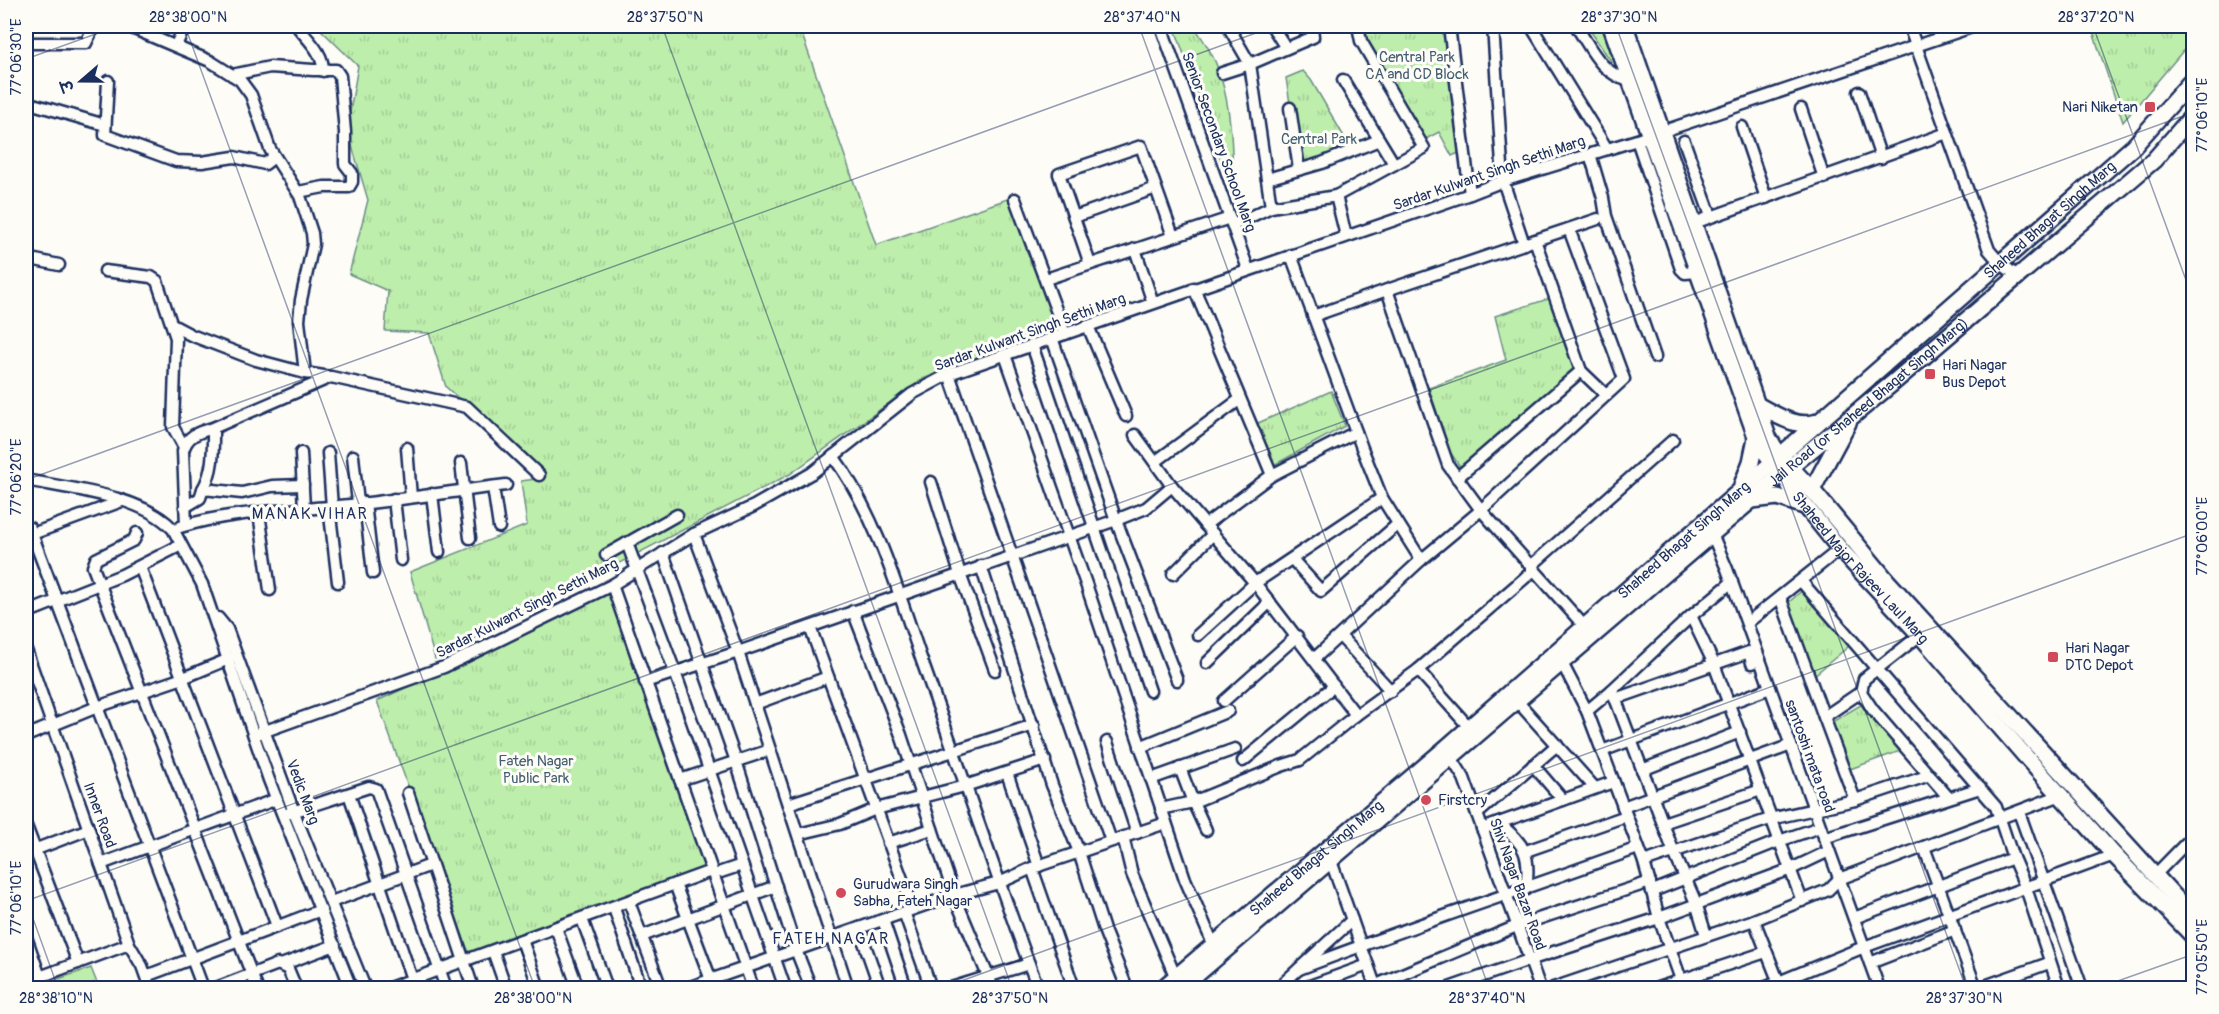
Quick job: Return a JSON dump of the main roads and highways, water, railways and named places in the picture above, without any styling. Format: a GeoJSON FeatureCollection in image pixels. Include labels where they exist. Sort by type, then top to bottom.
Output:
{"type":"FeatureCollection","features":[{"type":"Feature","properties":{"kind":"main road","name":"Shaheed Major Rajeev Laul Marg"},"geometry":{"type":"LineString","coordinates":[[1611,26],[1759,445],[1812,490],[1888,582],[2193,918]]}},
{"type":"Feature","properties":{"kind":"main road","name":"Shaheed Major Rajeev Laul Marg"},"geometry":{"type":"LineString","coordinates":[[1625,26],[1650,135],[1694,223],[1776,458]]}},
{"type":"Feature","properties":{"kind":"main road","name":"Shaheed Bhagat Singh Marg"},"geometry":{"type":"LineString","coordinates":[[1163,988],[1178,983],[1214,946],[1449,753],[1469,728],[1585,627],[1746,494],[1776,458],[2134,147],[2193,78]]}},
{"type":"Feature","properties":{"kind":"main road","name":"Jail Road (or Shaheed Bhagat Singh Marg)"},"geometry":{"type":"LineString","coordinates":[[1178,983],[1331,861],[1449,753],[1517,701],[1712,534],[1746,494],[1786,470],[1851,417],[2154,160],[2193,114]]}},
{"type":"Feature","properties":{"kind":"main road"},"geometry":{"type":"LineString","coordinates":[[1878,368],[1893,382]]}},
{"type":"Feature","properties":{"kind":"main road"},"geometry":{"type":"LineString","coordinates":[[1757,405],[1795,423],[1805,425],[1818,422]]}},
{"type":"Feature","properties":{"kind":"main road"},"geometry":{"type":"LineString","coordinates":[[1812,490],[1836,449],[1851,417]]}},
{"type":"Feature","properties":{"kind":"main road"},"geometry":{"type":"LineString","coordinates":[[1756,438],[1746,494],[1778,497],[1809,509]]}},
{"type":"Feature","properties":{"kind":"main road","name":"Shaheed Major Rajeev Laul Marg"},"geometry":{"type":"LineString","coordinates":[[1786,470],[1791,488],[1840,549],[1920,635],[2026,758],[2114,855],[2193,938]]}},
{"type":"Feature","properties":{"kind":"place","name":"Nari Niketan"},"geometry":{"type":"Point","coordinates":[2150,107]}},
{"type":"Feature","properties":{"kind":"place","name":"Hari Nagar Bus Depot"},"geometry":{"type":"Point","coordinates":[1930,374]}},
{"type":"Feature","properties":{"kind":"place","name":"Hari Nagar DTC Depot"},"geometry":{"type":"Point","coordinates":[2053,657]}},
{"type":"Feature","properties":{"kind":"place","name":"Firstcry"},"geometry":{"type":"Point","coordinates":[1426,800]}},
{"type":"Feature","properties":{"kind":"place","name":"Gurudwara Singh Sabha, Fateh Nagar"},"geometry":{"type":"Point","coordinates":[841,893]}},
{"type":"Feature","properties":{"kind":"district","name":"MANAK VIHAR"},"geometry":{"type":"Point","coordinates":[310,513]}},
{"type":"Feature","properties":{"kind":"district","name":"FATEH NAGAR"},"geometry":{"type":"Point","coordinates":[831,938]}},
{"type":"Feature","properties":{"kind":"park label","name":"Central Park CA and CD Block"},"geometry":{"type":"Point","coordinates":[1417,66]}},
{"type":"Feature","properties":{"kind":"park label","name":"Central Park"},"geometry":{"type":"Point","coordinates":[1319,139]}},
{"type":"Feature","properties":{"kind":"park label","name":"Fateh Nagar Public Park"},"geometry":{"type":"Point","coordinates":[536,770]}}]}
